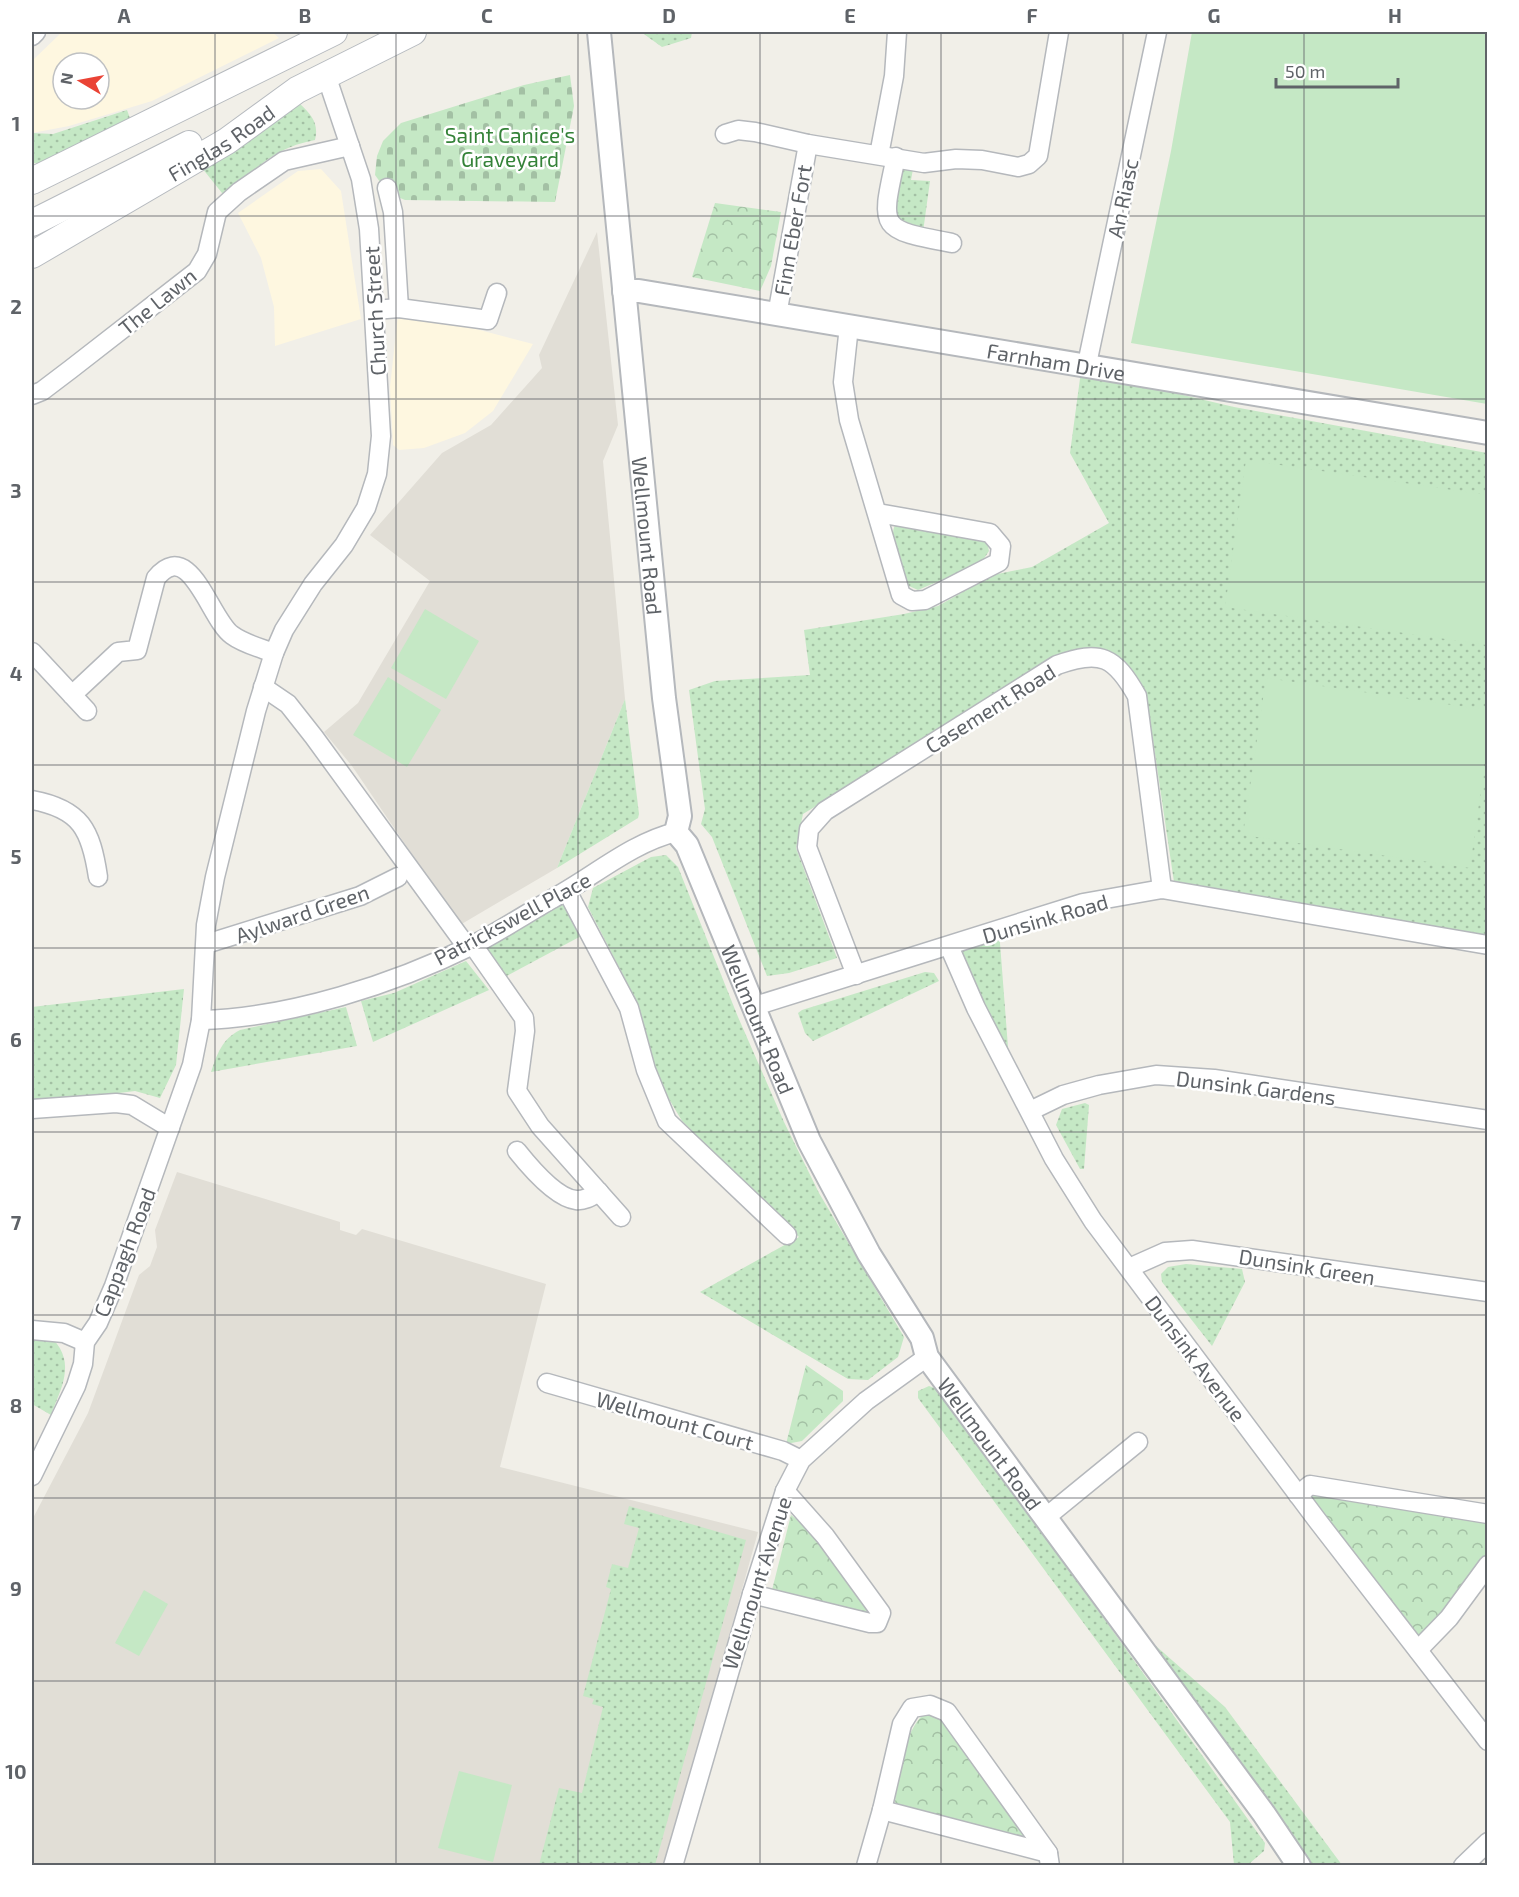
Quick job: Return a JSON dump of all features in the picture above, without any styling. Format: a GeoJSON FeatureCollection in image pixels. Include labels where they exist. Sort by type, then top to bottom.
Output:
{"type":"FeatureCollection","features":[{"type":"Feature","properties":{"kind":"main road","name":"Finglas Road"},"geometry":{"type":"LineString","coordinates":[[35,176],[334,32]]}},
{"type":"Feature","properties":{"kind":"main road","name":"Finglas Road"},"geometry":{"type":"LineString","coordinates":[[32,255],[227,141],[297,90],[413,32]]}},
{"type":"Feature","properties":{"kind":"main road"},"geometry":{"type":"LineString","coordinates":[[32,223],[297,90]]}},
{"type":"Feature","properties":{"kind":"street"},"geometry":{"type":"LineString","coordinates":[[32,36],[36,32]]}},
{"type":"Feature","properties":{"kind":"street","name":"Wellmount Road"},"geometry":{"type":"LineString","coordinates":[[599,32],[663,687],[680,816],[676,832],[687,845],[809,1141],[869,1254],[922,1338],[927,1357],[1264,1814],[1294,1864]]}},
{"type":"Feature","properties":{"kind":"street"},"geometry":{"type":"LineString","coordinates":[[897,32],[886,217],[895,228],[906,234],[952,243]]}},
{"type":"Feature","properties":{"kind":"street","name":"Finn Eber Fort"},"geometry":{"type":"LineString","coordinates":[[724,134],[738,130],[755,132],[808,144],[924,163],[956,159],[982,160],[1018,167],[1029,164],[1038,156],[1059,32]]}},
{"type":"Feature","properties":{"kind":"street","name":"An Riasc"},"geometry":{"type":"LineString","coordinates":[[1087,364],[1157,32]]}},
{"type":"Feature","properties":{"kind":"street","name":"Church Street"},"geometry":{"type":"LineString","coordinates":[[263,687],[284,630],[307,593],[344,545],[366,508],[377,474],[381,436],[369,229],[361,180],[326,75]]}},
{"type":"Feature","properties":{"kind":"street","name":"Finn Eber Fort"},"geometry":{"type":"LineString","coordinates":[[777,315],[808,144]]}},
{"type":"Feature","properties":{"kind":"street","name":"The Lawn"},"geometry":{"type":"LineString","coordinates":[[32,395],[42,391],[197,271],[207,254],[217,212],[239,192],[284,161],[350,146]]}},
{"type":"Feature","properties":{"kind":"street"},"geometry":{"type":"LineString","coordinates":[[387,188],[393,212],[399,308]]}},
{"type":"Feature","properties":{"kind":"street","name":"Farnham Drive"},"geometry":{"type":"LineString","coordinates":[[624,291],[639,291],[1087,364],[1488,433]]}},
{"type":"Feature","properties":{"kind":"street"},"geometry":{"type":"LineString","coordinates":[[374,310],[399,308],[488,320],[497,293]]}},
{"type":"Feature","properties":{"kind":"street"},"geometry":{"type":"LineString","coordinates":[[849,326],[843,382],[849,420],[901,595],[912,601],[925,600],[999,562],[1001,546],[990,533],[878,513]]}},
{"type":"Feature","properties":{"kind":"street"},"geometry":{"type":"LineString","coordinates":[[72,695],[118,652],[137,650],[156,578],[162,570],[170,567],[186,569],[196,579],[218,621],[232,635],[274,653]]}},
{"type":"Feature","properties":{"kind":"street"},"geometry":{"type":"LineString","coordinates":[[32,652],[87,711]]}},
{"type":"Feature","properties":{"kind":"street","name":"Casement Road"},"geometry":{"type":"LineString","coordinates":[[856,975],[807,847],[809,829],[835,805],[1057,665],[1079,657],[1111,660],[1122,670],[1137,696],[1162,889]]}},
{"type":"Feature","properties":{"kind":"street"},"geometry":{"type":"LineString","coordinates":[[263,687],[288,704],[314,736],[524,1018],[525,1031],[517,1090],[540,1126],[621,1217]]}},
{"type":"Feature","properties":{"kind":"street","name":"Cappagh Road"},"geometry":{"type":"LineString","coordinates":[[32,1476],[76,1386],[83,1364],[85,1342],[98,1323],[114,1286],[192,1065],[201,1020],[206,925],[215,877],[263,687]]}},
{"type":"Feature","properties":{"kind":"street"},"geometry":{"type":"LineString","coordinates":[[32,800],[53,804],[84,825],[93,845],[98,877]]}},
{"type":"Feature","properties":{"kind":"street","name":"Patrickswell Place"},"geometry":{"type":"LineString","coordinates":[[201,1020],[222,1020],[296,1007],[362,988],[470,946],[567,891],[652,838],[676,832]]}},
{"type":"Feature","properties":{"kind":"street","name":"Aylward Green"},"geometry":{"type":"LineString","coordinates":[[206,944],[360,896],[398,878]]}},
{"type":"Feature","properties":{"kind":"street","name":"Dunsink Road"},"geometry":{"type":"LineString","coordinates":[[752,1007],[1083,903],[1162,889],[1488,945]]}},
{"type":"Feature","properties":{"kind":"street"},"geometry":{"type":"LineString","coordinates":[[567,891],[629,1008],[646,1070],[667,1121],[787,1235]]}},
{"type":"Feature","properties":{"kind":"street","name":"Dunsink Avenue"},"geometry":{"type":"LineString","coordinates":[[949,946],[976,1008],[1054,1159],[1093,1221],[1298,1495],[1488,1741]]}},
{"type":"Feature","properties":{"kind":"street","name":"Dunsink Gardens"},"geometry":{"type":"LineString","coordinates":[[1030,1111],[1081,1090],[1120,1080],[1156,1075],[1214,1079],[1488,1120]]}},
{"type":"Feature","properties":{"kind":"street"},"geometry":{"type":"LineString","coordinates":[[32,1109],[116,1103],[132,1105],[170,1128]]}},
{"type":"Feature","properties":{"kind":"street"},"geometry":{"type":"LineString","coordinates":[[517,1151],[532,1171],[574,1201],[585,1200],[599,1192]]}},
{"type":"Feature","properties":{"kind":"street","name":"Dunsink Green"},"geometry":{"type":"LineString","coordinates":[[1129,1268],[1165,1252],[1192,1250],[1488,1292]]}},
{"type":"Feature","properties":{"kind":"street"},"geometry":{"type":"LineString","coordinates":[[32,1330],[64,1333],[85,1342]]}},
{"type":"Feature","properties":{"kind":"street","name":"Wellmount Avenue"},"geometry":{"type":"LineString","coordinates":[[673,1866],[752,1594],[785,1491],[801,1460],[866,1401],[927,1357]]}},
{"type":"Feature","properties":{"kind":"street","name":"Wellmount Court"},"geometry":{"type":"LineString","coordinates":[[547,1383],[783,1450],[801,1460]]}},
{"type":"Feature","properties":{"kind":"street"},"geometry":{"type":"LineString","coordinates":[[1045,1518],[1138,1442]]}},
{"type":"Feature","properties":{"kind":"street"},"geometry":{"type":"LineString","coordinates":[[1298,1495],[1310,1485],[1488,1514]]}},
{"type":"Feature","properties":{"kind":"street"},"geometry":{"type":"LineString","coordinates":[[752,1594],[870,1623],[877,1623],[881,1613],[825,1536],[785,1491]]}},
{"type":"Feature","properties":{"kind":"street"},"geometry":{"type":"LineString","coordinates":[[1418,1650],[1449,1618],[1488,1565]]}},
{"type":"Feature","properties":{"kind":"street"},"geometry":{"type":"LineString","coordinates":[[866,1866],[902,1724],[912,1708],[930,1705],[947,1712],[1049,1859]]}},
{"type":"Feature","properties":{"kind":"street"},"geometry":{"type":"LineString","coordinates":[[882,1810],[1049,1859]]}},
{"type":"Feature","properties":{"kind":"street"},"geometry":{"type":"LineString","coordinates":[[1463,1866],[1488,1842]]}},
{"type":"Feature","properties":{"kind":"shaded area"},"geometry":{"type":"Polygon","coordinates":[[[62,32],[272,32],[279,38],[152,101],[69,126],[32,133],[32,61],[62,32]]]}},
{"type":"Feature","properties":{"kind":"shaded area"},"geometry":{"type":"Polygon","coordinates":[[[321,169],[341,191],[361,319],[275,346],[274,307],[261,258],[238,213],[298,171],[321,169]]]}},
{"type":"Feature","properties":{"kind":"shaded area"},"geometry":{"type":"Polygon","coordinates":[[[597,232],[618,425],[603,461],[625,699],[557,868],[460,925],[352,766],[324,732],[358,703],[430,581],[370,535],[442,453],[491,425],[542,368],[539,355],[597,232]]]}},
{"type":"Feature","properties":{"kind":"shaded area"},"geometry":{"type":"Polygon","coordinates":[[[398,315],[453,323],[533,344],[493,411],[465,433],[424,448],[399,450],[393,445],[390,387],[398,315]]]}},
{"type":"Feature","properties":{"kind":"shaded area"},"geometry":{"type":"Polygon","coordinates":[[[177,1172],[340,1222],[340,1230],[356,1235],[362,1229],[546,1284],[500,1467],[758,1532],[665,1865],[32,1866],[32,1520],[88,1413],[139,1275],[150,1266],[157,1247],[155,1230],[177,1172]]]}},
{"type":"Feature","properties":{"kind":"green space"},"geometry":{"type":"Polygon","coordinates":[[[641,32],[692,32],[691,38],[662,47],[641,32]]]}},
{"type":"Feature","properties":{"kind":"green space"},"geometry":{"type":"Polygon","coordinates":[[[1192,32],[1487,32],[1487,404],[1131,343],[1171,151],[1192,32]]]}},
{"type":"Feature","properties":{"kind":"green space","name":"Saint Canice's Graveyard"},"geometry":{"type":"Polygon","coordinates":[[[570,75],[574,106],[555,202],[405,200],[388,193],[375,175],[377,156],[383,141],[401,123],[524,85],[570,75]]]}},
{"type":"Feature","properties":{"kind":"green space"},"geometry":{"type":"Polygon","coordinates":[[[300,104],[314,120],[315,140],[287,148],[265,161],[226,198],[202,168],[300,104]]]}},
{"type":"Feature","properties":{"kind":"green space"},"geometry":{"type":"Polygon","coordinates":[[[127,110],[131,121],[46,164],[32,163],[32,133],[53,134],[127,110]]]}},
{"type":"Feature","properties":{"kind":"green space"},"geometry":{"type":"Polygon","coordinates":[[[900,167],[913,169],[911,180],[930,181],[923,232],[897,221],[893,204],[900,167]]]}},
{"type":"Feature","properties":{"kind":"green space"},"geometry":{"type":"Polygon","coordinates":[[[715,203],[781,212],[771,266],[760,291],[692,277],[715,203]]]}},
{"type":"Feature","properties":{"kind":"green space"},"geometry":{"type":"Polygon","coordinates":[[[1081,371],[1234,407],[1487,453],[1487,935],[1174,882],[1146,693],[1130,668],[1115,655],[1054,660],[803,814],[796,848],[837,958],[789,973],[767,976],[712,837],[701,824],[705,809],[689,690],[715,681],[810,675],[804,630],[904,614],[938,606],[993,575],[1032,567],[1109,523],[1070,453],[1081,371]]]}},
{"type":"Feature","properties":{"kind":"green space"},"geometry":{"type":"Polygon","coordinates":[[[1246,460],[1487,495],[1487,645],[1225,607],[1246,460]]]}},
{"type":"Feature","properties":{"kind":"green space"},"geometry":{"type":"Polygon","coordinates":[[[896,523],[978,537],[987,542],[989,551],[981,563],[918,590],[909,586],[896,554],[893,530],[896,523]]]}},
{"type":"Feature","properties":{"kind":"green space"},"geometry":{"type":"Polygon","coordinates":[[[425,609],[479,641],[446,699],[391,668],[425,609]]]}},
{"type":"Feature","properties":{"kind":"green space"},"geometry":{"type":"Polygon","coordinates":[[[388,677],[441,710],[407,767],[353,735],[388,677]]]}},
{"type":"Feature","properties":{"kind":"green space"},"geometry":{"type":"Polygon","coordinates":[[[1266,678],[1487,710],[1487,746],[1470,868],[1243,835],[1266,678]]]}},
{"type":"Feature","properties":{"kind":"green space"},"geometry":{"type":"Polygon","coordinates":[[[625,699],[638,818],[557,868],[625,699]]]}},
{"type":"Feature","properties":{"kind":"green space"},"geometry":{"type":"Polygon","coordinates":[[[666,855],[678,867],[738,1017],[784,1122],[819,1193],[904,1337],[898,1357],[868,1380],[848,1379],[700,1292],[799,1237],[682,1121],[653,1072],[639,1006],[588,907],[593,888],[651,857],[666,855]]]}},
{"type":"Feature","properties":{"kind":"green space"},"geometry":{"type":"Polygon","coordinates":[[[567,891],[583,935],[501,979],[473,945],[567,891]]]}},
{"type":"Feature","properties":{"kind":"green space"},"geometry":{"type":"Polygon","coordinates":[[[999,930],[1010,1073],[950,946],[999,930]]]}},
{"type":"Feature","properties":{"kind":"green space"},"geometry":{"type":"Polygon","coordinates":[[[466,961],[489,990],[373,1042],[361,1001],[394,993],[466,961]]]}},
{"type":"Feature","properties":{"kind":"green space"},"geometry":{"type":"Polygon","coordinates":[[[925,972],[934,973],[939,981],[813,1041],[805,1033],[798,1013],[802,1010],[925,972]]]}},
{"type":"Feature","properties":{"kind":"green space"},"geometry":{"type":"Polygon","coordinates":[[[184,989],[176,1065],[160,1098],[135,1091],[32,1104],[32,1007],[184,989]]]}},
{"type":"Feature","properties":{"kind":"green space"},"geometry":{"type":"Polygon","coordinates":[[[346,1007],[357,1046],[211,1072],[224,1042],[240,1030],[346,1007]]]}},
{"type":"Feature","properties":{"kind":"green space"},"geometry":{"type":"Polygon","coordinates":[[[1085,1103],[1089,1105],[1084,1169],[1080,1169],[1056,1125],[1062,1109],[1085,1103]]]}},
{"type":"Feature","properties":{"kind":"green space"},"geometry":{"type":"Polygon","coordinates":[[[1186,1264],[1242,1269],[1245,1282],[1212,1346],[1162,1282],[1161,1274],[1168,1267],[1186,1264]]]}},
{"type":"Feature","properties":{"kind":"green space"},"geometry":{"type":"Polygon","coordinates":[[[53,1339],[60,1348],[65,1367],[62,1386],[51,1415],[32,1404],[32,1340],[53,1339]]]}},
{"type":"Feature","properties":{"kind":"green space"},"geometry":{"type":"Polygon","coordinates":[[[806,1365],[843,1391],[843,1401],[802,1441],[786,1444],[806,1365]]]}},
{"type":"Feature","properties":{"kind":"green space"},"geometry":{"type":"Polygon","coordinates":[[[929,1386],[940,1390],[1265,1843],[1264,1851],[1250,1863],[1251,1865],[1234,1865],[1230,1822],[918,1398],[918,1391],[929,1386]]]}},
{"type":"Feature","properties":{"kind":"green space"},"geometry":{"type":"Polygon","coordinates":[[[1292,1484],[1487,1514],[1487,1564],[1418,1649],[1292,1484]]]}},
{"type":"Feature","properties":{"kind":"green space"},"geometry":{"type":"Polygon","coordinates":[[[629,1506],[746,1540],[655,1865],[539,1865],[559,1788],[582,1793],[603,1707],[592,1704],[594,1699],[583,1696],[611,1589],[606,1587],[612,1564],[628,1568],[639,1528],[624,1524],[629,1506]]]}},
{"type":"Feature","properties":{"kind":"green space"},"geometry":{"type":"Polygon","coordinates":[[[791,1515],[818,1536],[872,1614],[855,1615],[772,1590],[791,1515]]]}},
{"type":"Feature","properties":{"kind":"green space"},"geometry":{"type":"Polygon","coordinates":[[[144,1590],[168,1604],[139,1656],[115,1643],[144,1590]]]}},
{"type":"Feature","properties":{"kind":"green space"},"geometry":{"type":"Polygon","coordinates":[[[1156,1646],[1225,1707],[1342,1865],[1313,1865],[1155,1649],[1156,1646]]]}},
{"type":"Feature","properties":{"kind":"green space"},"geometry":{"type":"Polygon","coordinates":[[[929,1710],[946,1717],[1029,1835],[1022,1842],[895,1807],[899,1768],[907,1740],[920,1718],[929,1710]]]}},
{"type":"Feature","properties":{"kind":"green space"},"geometry":{"type":"Polygon","coordinates":[[[459,1771],[512,1785],[493,1862],[438,1848],[459,1771]]]}}]}
